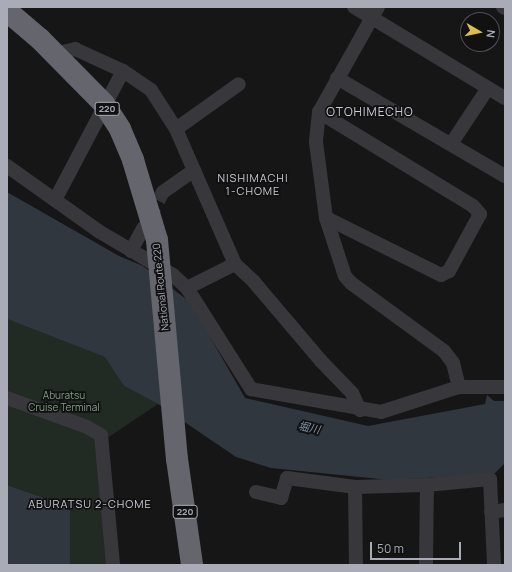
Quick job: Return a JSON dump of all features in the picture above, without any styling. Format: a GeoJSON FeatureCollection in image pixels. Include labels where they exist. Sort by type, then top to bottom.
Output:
{"type":"FeatureCollection","features":[{"type":"Feature","properties":{"kind":"highway","name":"National Route 220"},"geometry":{"type":"LineString","coordinates":[[7,11],[54,54],[104,104],[120,129],[133,160],[150,234],[177,459],[192,565]]}},
{"type":"Feature","properties":{"kind":"street"},"geometry":{"type":"LineString","coordinates":[[354,7],[375,12],[505,98]]}},
{"type":"Feature","properties":{"kind":"street"},"geometry":{"type":"LineString","coordinates":[[375,12],[319,112],[316,142],[326,218],[345,276],[356,288],[444,351],[453,363],[459,387]]}},
{"type":"Feature","properties":{"kind":"street"},"geometry":{"type":"LineString","coordinates":[[54,54],[75,49],[123,71],[151,90],[176,129],[235,264],[254,282],[320,361],[352,392],[360,410]]}},
{"type":"Feature","properties":{"kind":"street"},"geometry":{"type":"LineString","coordinates":[[55,200],[104,104],[123,71]]}},
{"type":"Feature","properties":{"kind":"street"},"geometry":{"type":"LineString","coordinates":[[337,78],[505,176]]}},
{"type":"Feature","properties":{"kind":"street"},"geometry":{"type":"LineString","coordinates":[[176,129],[239,84]]}},
{"type":"Feature","properties":{"kind":"street"},"geometry":{"type":"LineString","coordinates":[[450,144],[488,88]]}},
{"type":"Feature","properties":{"kind":"street"},"geometry":{"type":"LineString","coordinates":[[319,112],[473,206],[480,214],[449,270],[441,275],[326,218]]}},
{"type":"Feature","properties":{"kind":"street"},"geometry":{"type":"LineString","coordinates":[[7,166],[100,232],[173,275],[187,288],[251,389],[360,410],[381,412],[459,387],[505,387]]}},
{"type":"Feature","properties":{"kind":"street"},"geometry":{"type":"LineString","coordinates":[[164,192],[194,170]]}},
{"type":"Feature","properties":{"kind":"street"},"geometry":{"type":"LineString","coordinates":[[131,251],[150,234]]}},
{"type":"Feature","properties":{"kind":"street"},"geometry":{"type":"LineString","coordinates":[[187,288],[235,264]]}},
{"type":"Feature","properties":{"kind":"street"},"geometry":{"type":"LineString","coordinates":[[7,398],[88,427],[101,435],[113,565]]}},
{"type":"Feature","properties":{"kind":"street"},"geometry":{"type":"LineString","coordinates":[[256,492],[281,498],[287,478],[355,487],[427,486],[490,479],[498,511],[494,565]]}},
{"type":"Feature","properties":{"kind":"street"},"geometry":{"type":"LineString","coordinates":[[426,565],[427,486]]}},
{"type":"Feature","properties":{"kind":"street"},"geometry":{"type":"LineString","coordinates":[[355,487],[356,565]]}},
{"type":"Feature","properties":{"kind":"green space","name":"Aburatsu Cruise Terminal"},"geometry":{"type":"Polygon","coordinates":[[[7,319],[106,357],[124,386],[158,404],[103,441],[113,565],[70,565],[70,507],[7,485],[7,319]]]}},
{"type":"Feature","properties":{"kind":"water","name":"堀川"},"geometry":{"type":"Polygon","coordinates":[[[7,192],[119,256],[143,266],[190,302],[245,398],[368,426],[485,404],[487,395],[494,401],[505,401],[505,463],[494,474],[390,480],[271,468],[236,457],[158,404],[124,386],[105,357],[7,319],[7,192]]]}},
{"type":"Feature","properties":{"kind":"water"},"geometry":{"type":"Polygon","coordinates":[[[7,485],[70,507],[70,565],[7,565],[7,485]]]}},
{"type":"Feature","properties":{"kind":"tunnel"},"geometry":{"type":"LineString","coordinates":[[148,219],[163,192]]}},
{"type":"Feature","properties":{"kind":"district","name":"OTOHIMECHO"},"geometry":{"type":"Point","coordinates":[370,112]}},
{"type":"Feature","properties":{"kind":"district","name":"NISHIMACHI 1-CHOME"},"geometry":{"type":"Point","coordinates":[253,185]}},
{"type":"Feature","properties":{"kind":"district","name":"ABURATSU 2-CHOME"},"geometry":{"type":"Point","coordinates":[90,504]}}]}
